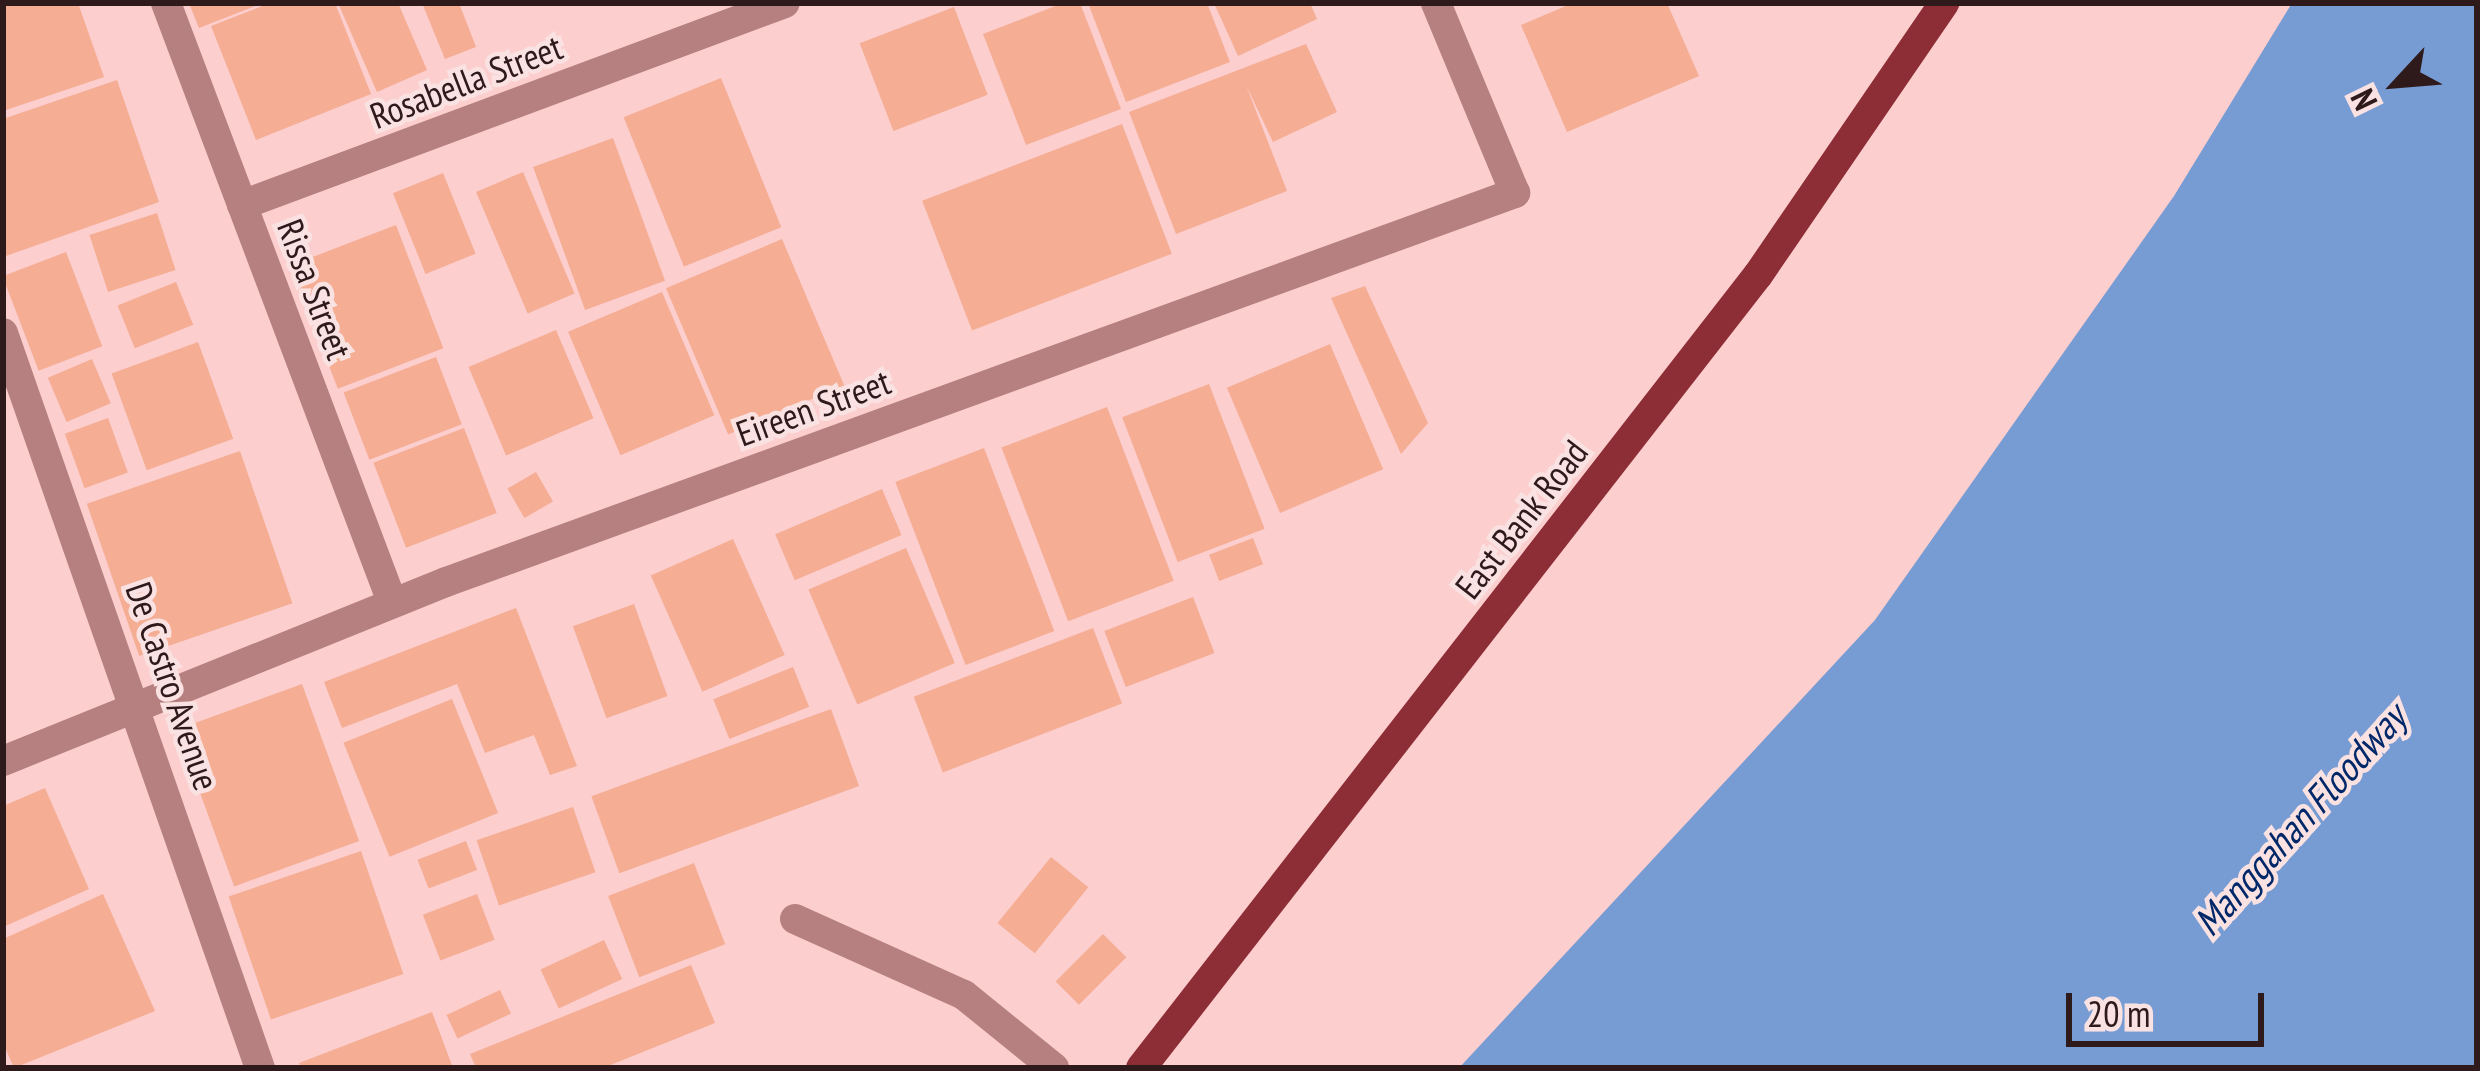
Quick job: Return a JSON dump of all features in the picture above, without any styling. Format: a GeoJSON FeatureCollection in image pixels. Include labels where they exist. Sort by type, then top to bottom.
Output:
{"type":"FeatureCollection","features":[{"type":"Feature","properties":{"kind":"main road","name":"East Bank Road"},"geometry":{"type":"LineString","coordinates":[[1141,1068],[1758,274],[1944,3]]}},
{"type":"Feature","properties":{"kind":"street","name":"Rissa Street"},"geometry":{"type":"LineString","coordinates":[[166,3],[392,602]]}},
{"type":"Feature","properties":{"kind":"street","name":"Rosabella Street"},"geometry":{"type":"LineString","coordinates":[[242,206],[785,3]]}},
{"type":"Feature","properties":{"kind":"street","name":"Eireen Street"},"geometry":{"type":"LineString","coordinates":[[3,761],[392,602],[1515,193],[1436,3]]}},
{"type":"Feature","properties":{"kind":"street","name":"De Castro Avenue"},"geometry":{"type":"LineString","coordinates":[[3,333],[141,704],[260,1068]]}},
{"type":"Feature","properties":{"kind":"street"},"geometry":{"type":"LineString","coordinates":[[795,919],[964,995],[1054,1068]]}},
{"type":"Feature","properties":{"kind":"water","name":"Manggahan Floodway"},"geometry":{"type":"Polygon","coordinates":[[[2292,3],[2477,3],[2477,1068],[1459,1068],[1875,620],[2174,196],[2292,3]]]}},
{"type":"Feature","properties":{"kind":"building"},"geometry":{"type":"Polygon","coordinates":[[[3,3],[78,3],[104,77],[3,111],[3,3]]]}},
{"type":"Feature","properties":{"kind":"building"},"geometry":{"type":"Polygon","coordinates":[[[189,3],[263,3],[199,28],[189,3]]]}},
{"type":"Feature","properties":{"kind":"building"},"geometry":{"type":"Polygon","coordinates":[[[270,3],[335,3],[371,94],[256,140],[211,26],[270,3]]]}},
{"type":"Feature","properties":{"kind":"building"},"geometry":{"type":"Polygon","coordinates":[[[338,3],[398,3],[427,70],[377,92],[338,3]]]}},
{"type":"Feature","properties":{"kind":"building"},"geometry":{"type":"Polygon","coordinates":[[[422,3],[459,3],[476,47],[445,59],[422,3]]]}},
{"type":"Feature","properties":{"kind":"building"},"geometry":{"type":"Polygon","coordinates":[[[1063,3],[1080,3],[1121,109],[1026,145],[983,34],[1063,3]]]}},
{"type":"Feature","properties":{"kind":"building"},"geometry":{"type":"Polygon","coordinates":[[[1088,3],[1207,3],[1230,62],[1126,102],[1088,3]]]}},
{"type":"Feature","properties":{"kind":"building"},"geometry":{"type":"Polygon","coordinates":[[[1214,3],[1310,3],[1317,19],[1238,56],[1214,3]]]}},
{"type":"Feature","properties":{"kind":"building"},"geometry":{"type":"Polygon","coordinates":[[[1573,3],[1667,3],[1699,76],[1567,132],[1521,25],[1573,3]]]}},
{"type":"Feature","properties":{"kind":"building"},"geometry":{"type":"Polygon","coordinates":[[[954,7],[988,95],[893,131],[860,43],[954,7]]]}},
{"type":"Feature","properties":{"kind":"building"},"geometry":{"type":"Polygon","coordinates":[[[1306,44],[1337,112],[1273,142],[1246,85],[1287,191],[1176,234],[1129,112],[1306,44]]]}},
{"type":"Feature","properties":{"kind":"building"},"geometry":{"type":"Polygon","coordinates":[[[721,78],[781,227],[684,267],[624,117],[721,78]]]}},
{"type":"Feature","properties":{"kind":"building"},"geometry":{"type":"Polygon","coordinates":[[[117,80],[159,202],[3,257],[3,119],[117,80]]]}},
{"type":"Feature","properties":{"kind":"building"},"geometry":{"type":"Polygon","coordinates":[[[1122,124],[1172,254],[972,330],[922,201],[1122,124]]]}},
{"type":"Feature","properties":{"kind":"building"},"geometry":{"type":"Polygon","coordinates":[[[613,138],[665,281],[585,310],[533,167],[613,138]]]}},
{"type":"Feature","properties":{"kind":"building"},"geometry":{"type":"Polygon","coordinates":[[[523,172],[575,294],[528,313],[476,192],[523,172]]]}},
{"type":"Feature","properties":{"kind":"building"},"geometry":{"type":"Polygon","coordinates":[[[443,173],[476,254],[426,274],[393,193],[443,173]]]}},
{"type":"Feature","properties":{"kind":"building"},"geometry":{"type":"Polygon","coordinates":[[[157,213],[176,270],[108,292],[89,235],[157,213]]]}},
{"type":"Feature","properties":{"kind":"building"},"geometry":{"type":"Polygon","coordinates":[[[396,225],[443,348],[338,389],[291,265],[396,225]]]}},
{"type":"Feature","properties":{"kind":"building"},"geometry":{"type":"Polygon","coordinates":[[[782,239],[844,385],[728,435],[666,288],[782,239]]]}},
{"type":"Feature","properties":{"kind":"building"},"geometry":{"type":"Polygon","coordinates":[[[66,252],[102,346],[39,371],[3,276],[66,252]]]}},
{"type":"Feature","properties":{"kind":"building"},"geometry":{"type":"Polygon","coordinates":[[[176,282],[193,325],[135,348],[118,306],[176,282]]]}},
{"type":"Feature","properties":{"kind":"building"},"geometry":{"type":"Polygon","coordinates":[[[1365,286],[1428,423],[1401,454],[1331,298],[1365,286]]]}},
{"type":"Feature","properties":{"kind":"building"},"geometry":{"type":"Polygon","coordinates":[[[662,292],[714,415],[620,455],[568,332],[662,292]]]}},
{"type":"Feature","properties":{"kind":"building"},"geometry":{"type":"Polygon","coordinates":[[[556,330],[594,418],[506,455],[469,367],[556,330]]]}},
{"type":"Feature","properties":{"kind":"building"},"geometry":{"type":"Polygon","coordinates":[[[198,342],[233,439],[147,470],[112,373],[198,342]]]}},
{"type":"Feature","properties":{"kind":"building"},"geometry":{"type":"Polygon","coordinates":[[[1330,344],[1383,469],[1280,513],[1227,388],[1330,344]]]}},
{"type":"Feature","properties":{"kind":"building"},"geometry":{"type":"Polygon","coordinates":[[[436,357],[462,424],[369,460],[344,392],[436,357]]]}},
{"type":"Feature","properties":{"kind":"building"},"geometry":{"type":"Polygon","coordinates":[[[92,359],[111,403],[67,422],[48,378],[92,359]]]}},
{"type":"Feature","properties":{"kind":"building"},"geometry":{"type":"Polygon","coordinates":[[[1209,384],[1265,529],[1178,562],[1122,417],[1209,384]]]}},
{"type":"Feature","properties":{"kind":"building"},"geometry":{"type":"Polygon","coordinates":[[[1107,407],[1174,581],[1068,621],[1002,447],[1107,407]]]}},
{"type":"Feature","properties":{"kind":"building"},"geometry":{"type":"Polygon","coordinates":[[[108,418],[128,473],[85,488],[65,434],[108,418]]]}},
{"type":"Feature","properties":{"kind":"building"},"geometry":{"type":"Polygon","coordinates":[[[464,428],[497,513],[406,548],[373,463],[464,428]]]}},
{"type":"Feature","properties":{"kind":"building"},"geometry":{"type":"Polygon","coordinates":[[[984,448],[1054,631],[966,665],[895,482],[984,448]]]}},
{"type":"Feature","properties":{"kind":"building"},"geometry":{"type":"Polygon","coordinates":[[[240,451],[292,603],[139,656],[87,504],[240,451]]]}},
{"type":"Feature","properties":{"kind":"building"},"geometry":{"type":"Polygon","coordinates":[[[536,472],[553,501],[524,518],[507,489],[536,472]]]}},
{"type":"Feature","properties":{"kind":"building"},"geometry":{"type":"Polygon","coordinates":[[[882,489],[902,535],[795,580],[775,534],[882,489]]]}},
{"type":"Feature","properties":{"kind":"building"},"geometry":{"type":"Polygon","coordinates":[[[1253,538],[1263,564],[1219,581],[1209,555],[1253,538]]]}},
{"type":"Feature","properties":{"kind":"building"},"geometry":{"type":"Polygon","coordinates":[[[733,539],[785,655],[702,692],[651,576],[733,539]]]}},
{"type":"Feature","properties":{"kind":"building"},"geometry":{"type":"Polygon","coordinates":[[[906,548],[955,663],[857,704],[808,589],[906,548]]]}},
{"type":"Feature","properties":{"kind":"building"},"geometry":{"type":"Polygon","coordinates":[[[1193,597],[1215,653],[1126,687],[1104,631],[1193,597]]]}},
{"type":"Feature","properties":{"kind":"building"},"geometry":{"type":"Polygon","coordinates":[[[634,604],[668,696],[606,718],[573,626],[634,604]]]}},
{"type":"Feature","properties":{"kind":"building"},"geometry":{"type":"Polygon","coordinates":[[[516,608],[577,766],[550,775],[534,735],[485,753],[457,684],[342,728],[324,682],[516,608]]]}},
{"type":"Feature","properties":{"kind":"building"},"geometry":{"type":"Polygon","coordinates":[[[1093,628],[1122,704],[943,772],[914,697],[1093,628]]]}},
{"type":"Feature","properties":{"kind":"building"},"geometry":{"type":"Polygon","coordinates":[[[793,667],[809,707],[729,739],[713,699],[793,667]]]}},
{"type":"Feature","properties":{"kind":"building"},"geometry":{"type":"Polygon","coordinates":[[[302,684],[359,841],[234,886],[177,729],[302,684]]]}},
{"type":"Feature","properties":{"kind":"building"},"geometry":{"type":"Polygon","coordinates":[[[452,699],[498,813],[390,857],[344,743],[452,699]]]}},
{"type":"Feature","properties":{"kind":"building"},"geometry":{"type":"Polygon","coordinates":[[[831,709],[859,786],[619,873],[591,796],[831,709]]]}},
{"type":"Feature","properties":{"kind":"building"},"geometry":{"type":"Polygon","coordinates":[[[45,788],[89,889],[3,927],[3,806],[45,788]]]}},
{"type":"Feature","properties":{"kind":"building"},"geometry":{"type":"Polygon","coordinates":[[[573,807],[595,872],[499,905],[477,840],[573,807]]]}},
{"type":"Feature","properties":{"kind":"building"},"geometry":{"type":"Polygon","coordinates":[[[466,841],[477,870],[429,889],[417,860],[466,841]]]}},
{"type":"Feature","properties":{"kind":"building"},"geometry":{"type":"Polygon","coordinates":[[[361,851],[403,974],[271,1019],[229,897],[361,851]]]}},
{"type":"Feature","properties":{"kind":"building"},"geometry":{"type":"Polygon","coordinates":[[[1051,857],[1088,887],[1035,953],[998,923],[1051,857]]]}},
{"type":"Feature","properties":{"kind":"building"},"geometry":{"type":"Polygon","coordinates":[[[694,863],[725,944],[639,977],[608,896],[694,863]]]}},
{"type":"Feature","properties":{"kind":"building"},"geometry":{"type":"Polygon","coordinates":[[[103,894],[155,1011],[14,1068],[3,1043],[3,939],[103,894]]]}},
{"type":"Feature","properties":{"kind":"building"},"geometry":{"type":"Polygon","coordinates":[[[477,894],[495,940],[440,961],[423,915],[477,894]]]}},
{"type":"Feature","properties":{"kind":"building"},"geometry":{"type":"Polygon","coordinates":[[[1103,934],[1126,957],[1079,1005],[1056,981],[1103,934]]]}},
{"type":"Feature","properties":{"kind":"building"},"geometry":{"type":"Polygon","coordinates":[[[604,940],[622,979],[559,1009],[541,970],[604,940]]]}},
{"type":"Feature","properties":{"kind":"building"},"geometry":{"type":"Polygon","coordinates":[[[691,965],[715,1023],[603,1068],[476,1068],[470,1054],[691,965]]]}},
{"type":"Feature","properties":{"kind":"building"},"geometry":{"type":"Polygon","coordinates":[[[500,990],[511,1014],[458,1038],[447,1015],[500,990]]]}},
{"type":"Feature","properties":{"kind":"building"},"geometry":{"type":"Polygon","coordinates":[[[432,1012],[453,1068],[301,1068],[299,1063],[432,1012]]]}}]}
